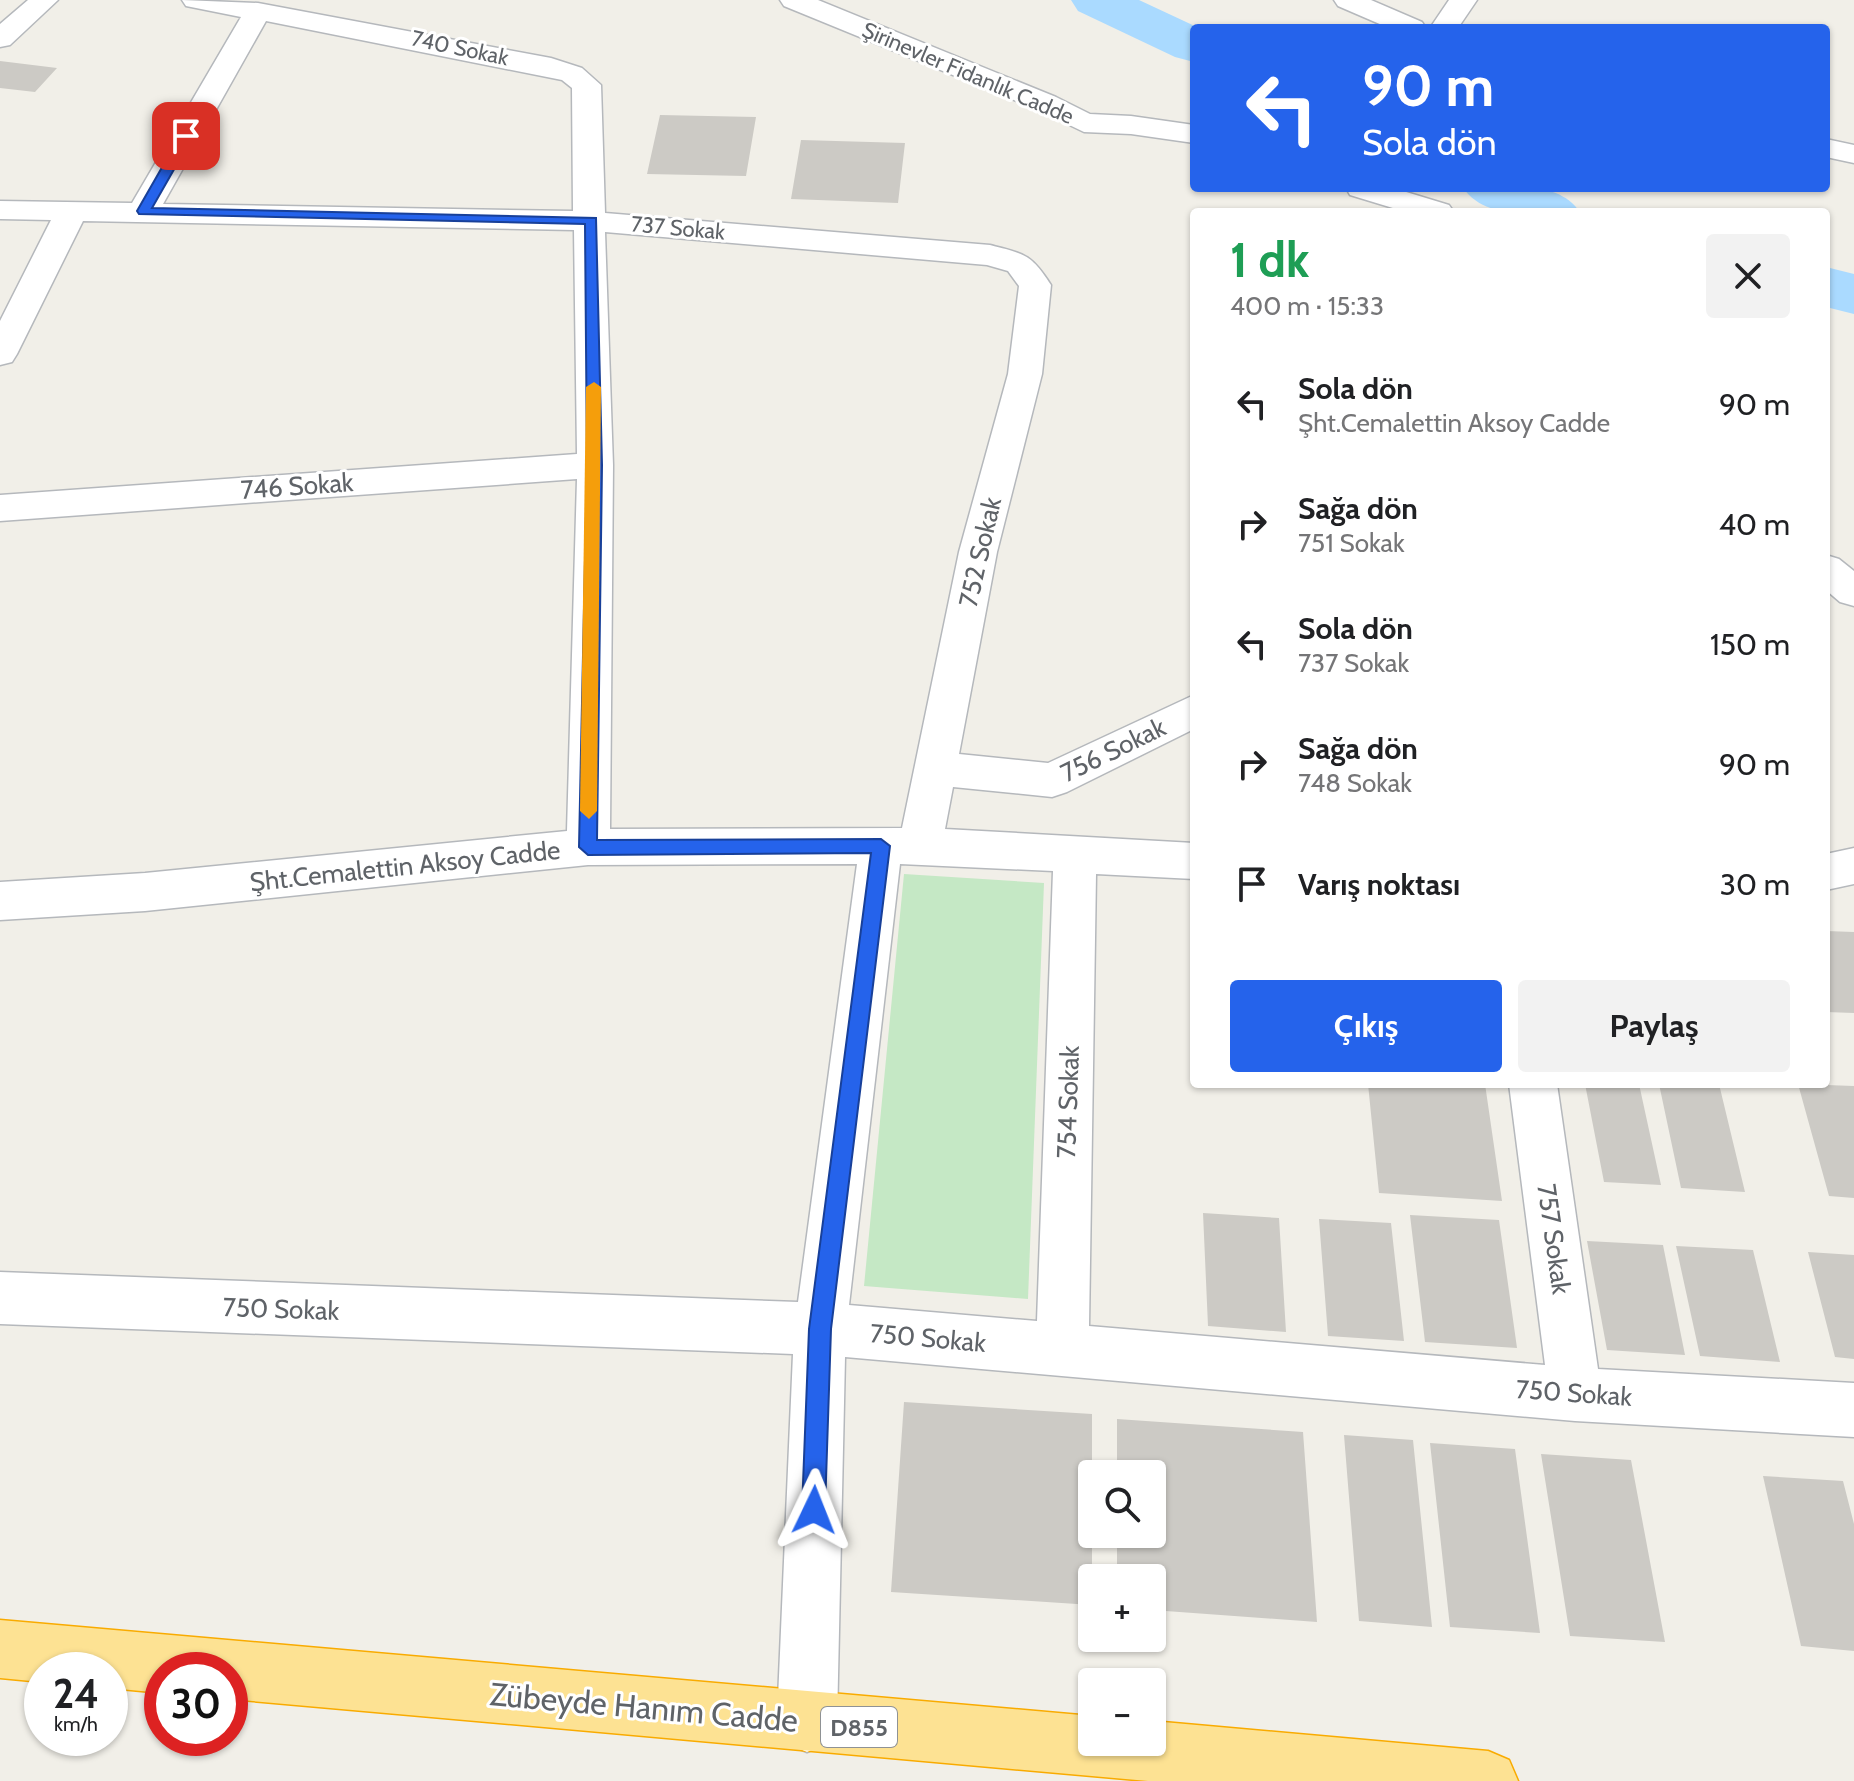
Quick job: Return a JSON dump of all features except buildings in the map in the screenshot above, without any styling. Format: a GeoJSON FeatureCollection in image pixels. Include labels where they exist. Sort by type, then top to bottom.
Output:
{"type":"FeatureCollection","features":[{"type":"Feature","properties":{"kind":"highway","name":"Zübeyde Hanım Cadde"},"geometry":{"type":"LineString","coordinates":[[0,1649],[144,1662]]}},
{"type":"Feature","properties":{"kind":"highway","name":"Zübeyde Hanım Cadde"},"geometry":{"type":"LineString","coordinates":[[248,1672],[1488,1781]]}},
{"type":"Feature","properties":{"kind":"street"},"geometry":{"type":"LineString","coordinates":[[0,39],[44,0]]}},
{"type":"Feature","properties":{"kind":"street","name":"740 Sokak"},"geometry":{"type":"LineString","coordinates":[[196,0],[551,67],[572,74],[586,85],[595,465],[588,847]]}},
{"type":"Feature","properties":{"kind":"street","name":"Şirinevler Fidanlık Cadde"},"geometry":{"type":"LineString","coordinates":[[794,0],[1046,103],[1084,123],[1131,125],[1190,133]]}},
{"type":"Feature","properties":{"kind":"street"},"geometry":{"type":"LineString","coordinates":[[1348,0],[1403,24]]}},
{"type":"Feature","properties":{"kind":"street"},"geometry":{"type":"LineString","coordinates":[[1447,24],[1463,0]]}},
{"type":"Feature","properties":{"kind":"street"},"geometry":{"type":"LineString","coordinates":[[143,211],[258,11]]}},
{"type":"Feature","properties":{"kind":"street"},"geometry":{"type":"LineString","coordinates":[[1830,149],[1854,154]]}},
{"type":"Feature","properties":{"kind":"street"},"geometry":{"type":"LineString","coordinates":[[1374,192],[1425,208]]}},
{"type":"Feature","properties":{"kind":"street","name":"737 Sokak"},"geometry":{"type":"LineString","coordinates":[[0,210],[591,221],[951,251],[990,255],[1019,264]]}},
{"type":"Feature","properties":{"kind":"street"},"geometry":{"type":"LineString","coordinates":[[0,354],[72,211]]}},
{"type":"Feature","properties":{"kind":"street","name":"752 Sokak"},"geometry":{"type":"LineString","coordinates":[[807,1722],[820,1329],[900,846],[935,768],[978,552],[1025,374],[1035,285],[1019,264]]}},
{"type":"Feature","properties":{"kind":"street","name":"746 Sokak"},"geometry":{"type":"LineString","coordinates":[[0,508],[595,465]]}},
{"type":"Feature","properties":{"kind":"street"},"geometry":{"type":"LineString","coordinates":[[1830,572],[1854,592]]}},
{"type":"Feature","properties":{"kind":"street","name":"756 Sokak"},"geometry":{"type":"LineString","coordinates":[[935,768],[1052,780],[1190,713]]}},
{"type":"Feature","properties":{"kind":"street","name":"Şht.Cemalettin Aksoy Cadde"},"geometry":{"type":"LineString","coordinates":[[0,901],[145,892],[588,847],[900,846],[1190,861]]}},
{"type":"Feature","properties":{"kind":"street","name":"754 Sokak"},"geometry":{"type":"LineString","coordinates":[[1062,1350],[1075,854]]}},
{"type":"Feature","properties":{"kind":"street"},"geometry":{"type":"LineString","coordinates":[[1830,871],[1854,866]]}},
{"type":"Feature","properties":{"kind":"street","name":"757 Sokak"},"geometry":{"type":"LineString","coordinates":[[1534,1088],[1575,1394]]}},
{"type":"Feature","properties":{"kind":"street","name":"750 Sokak"},"geometry":{"type":"LineString","coordinates":[[0,1298],[820,1329],[1575,1394],[1854,1410]]}},
{"type":"Feature","properties":{"kind":"green space"},"geometry":{"type":"Polygon","coordinates":[[[904,874],[1044,883],[1028,1299],[864,1286],[904,874]]]}},
{"type":"Feature","properties":{"kind":"waterway"},"geometry":{"type":"LineString","coordinates":[[1097,0],[1190,44]]}},
{"type":"Feature","properties":{"kind":"waterway"},"geometry":{"type":"LineString","coordinates":[[1502,192],[1540,208]]}},
{"type":"Feature","properties":{"kind":"waterway"},"geometry":{"type":"LineString","coordinates":[[1830,288],[1854,294]]}},
{"type":"Feature","properties":{"kind":"slow traffic"},"geometry":{"type":"LineString","coordinates":[[589,811],[594,387]]}},
{"type":"Feature","properties":{"kind":"route"},"geometry":{"type":"LineString","coordinates":[[186,136],[143,211],[591,221],[595,465],[588,847],[881,846],[820,1329],[814,1510]]}}]}
